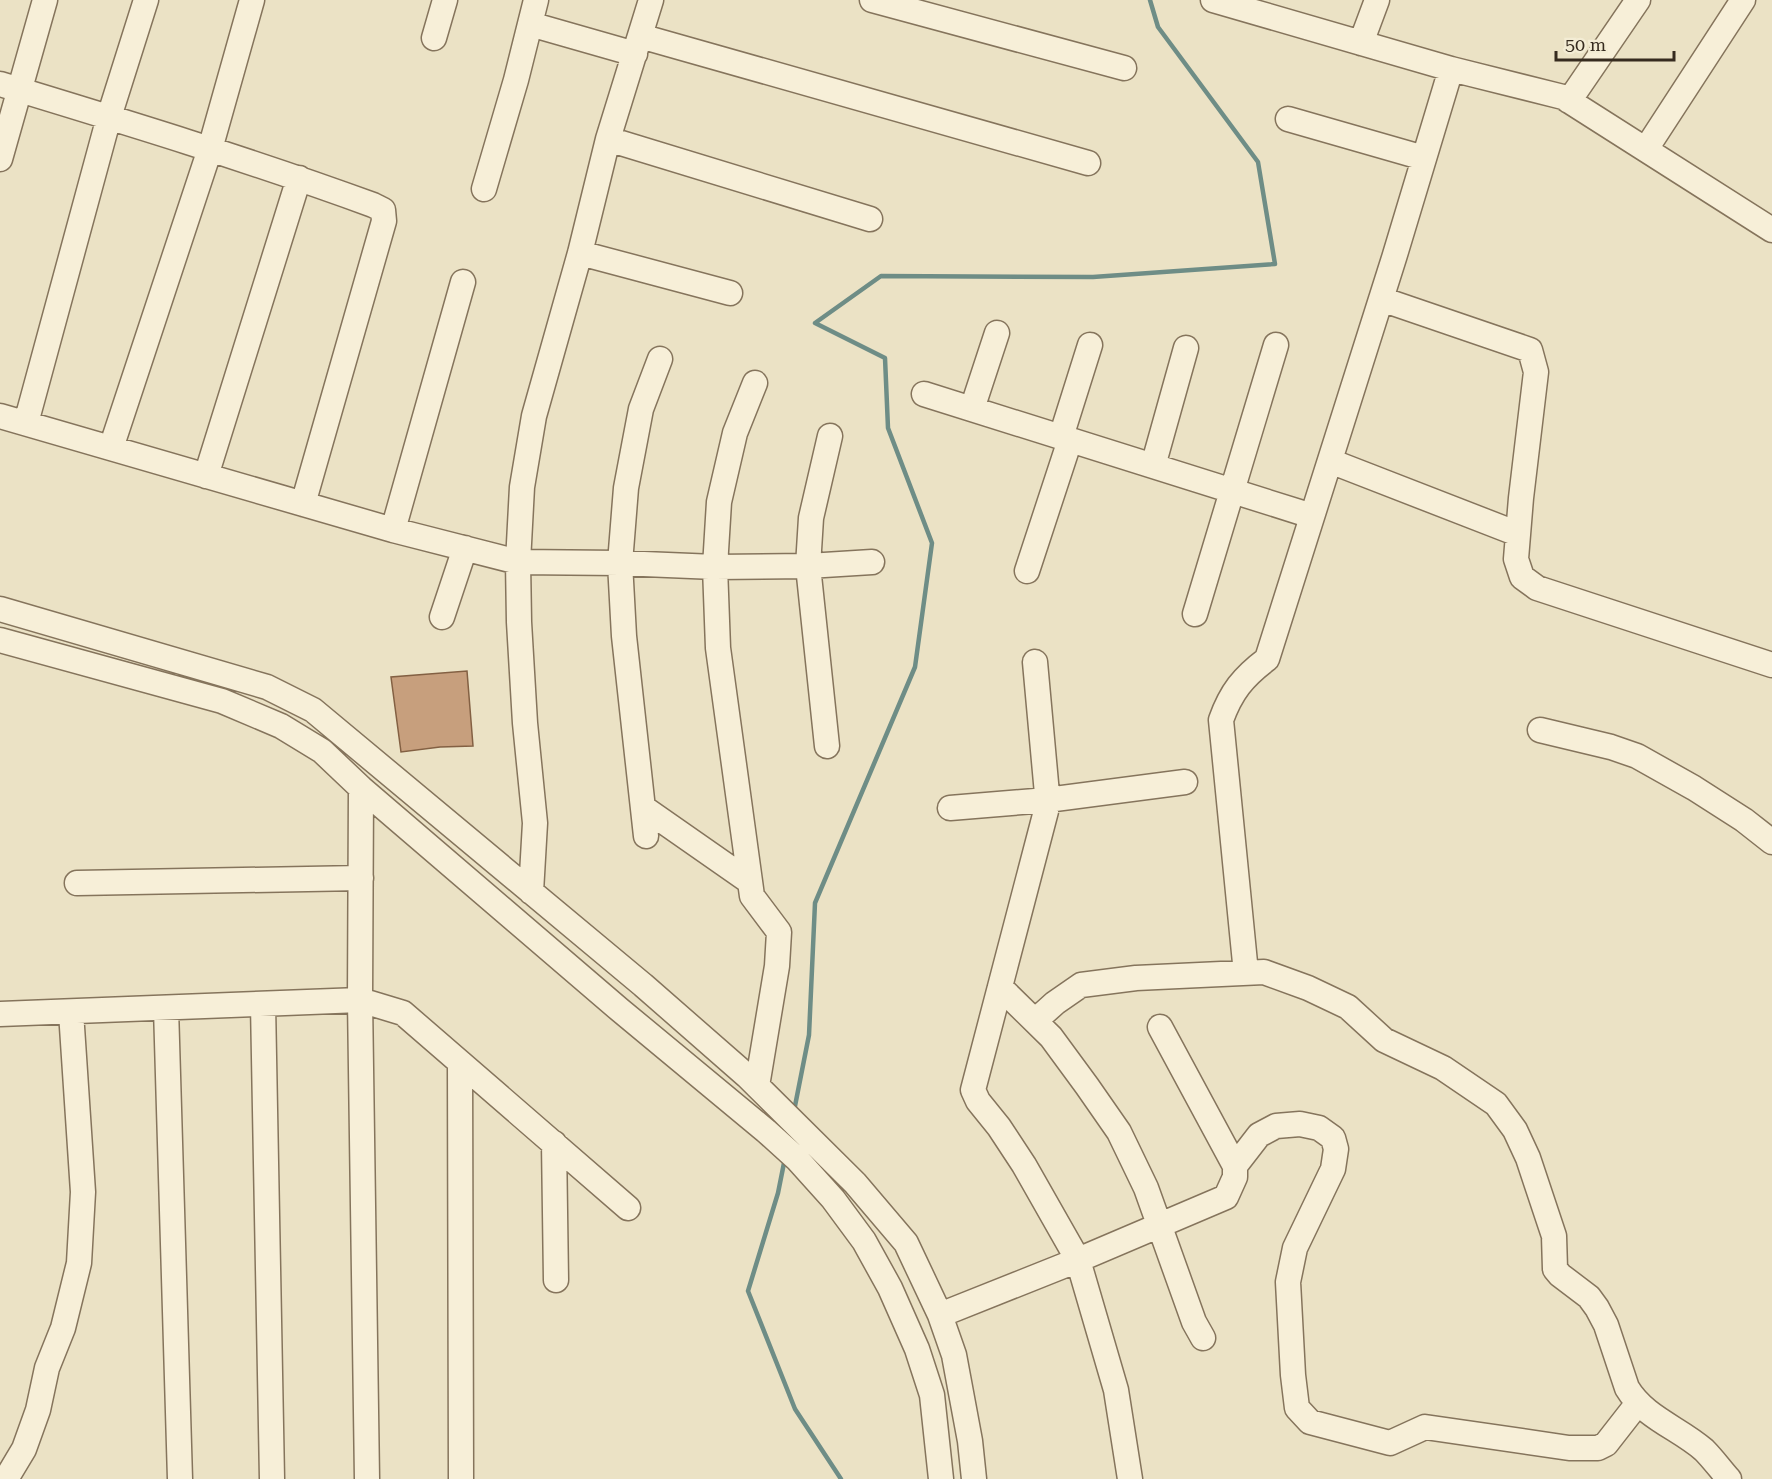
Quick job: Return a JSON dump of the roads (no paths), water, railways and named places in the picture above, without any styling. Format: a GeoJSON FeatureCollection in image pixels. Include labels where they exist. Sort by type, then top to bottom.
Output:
{"type":"FeatureCollection","features":[{"type":"Feature","properties":{"kind":"street"},"geometry":{"type":"LineString","coordinates":[[0,159],[9,87],[45,0]]}},
{"type":"Feature","properties":{"kind":"street"},"geometry":{"type":"LineString","coordinates":[[26,423],[109,117],[146,0]]}},
{"type":"Feature","properties":{"kind":"street"},"geometry":{"type":"LineString","coordinates":[[111,448],[210,148],[252,0]]}},
{"type":"Feature","properties":{"kind":"street"},"geometry":{"type":"LineString","coordinates":[[434,38],[445,0]]}},
{"type":"Feature","properties":{"kind":"street"},"geometry":{"type":"LineString","coordinates":[[484,189],[537,0]]}},
{"type":"Feature","properties":{"kind":"street"},"geometry":{"type":"LineString","coordinates":[[531,892],[535,823],[525,723],[519,622],[518,562],[522,487],[534,416],[580,253],[608,139],[651,0]]}},
{"type":"Feature","properties":{"kind":"street"},"geometry":{"type":"LineString","coordinates":[[872,0],[1124,68]]}},
{"type":"Feature","properties":{"kind":"street"},"geometry":{"type":"LineString","coordinates":[[1213,0],[1276,9],[1361,43],[1451,69],[1563,97],[1772,230]]}},
{"type":"Feature","properties":{"kind":"street"},"geometry":{"type":"LineString","coordinates":[[1361,43],[1377,0]]}},
{"type":"Feature","properties":{"kind":"street"},"geometry":{"type":"LineString","coordinates":[[1569,100],[1638,0]]}},
{"type":"Feature","properties":{"kind":"street"},"geometry":{"type":"LineString","coordinates":[[1646,149],[1743,0]]}},
{"type":"Feature","properties":{"kind":"street"},"geometry":{"type":"LineString","coordinates":[[530,24],[637,45],[1088,163]]}},
{"type":"Feature","properties":{"kind":"street"},"geometry":{"type":"LineString","coordinates":[[1246,973],[1221,720],[1228,699],[1250,672],[1267,659],[1451,69]]}},
{"type":"Feature","properties":{"kind":"street"},"geometry":{"type":"LineString","coordinates":[[9,87],[210,148],[383,210],[384,221],[303,504]]}},
{"type":"Feature","properties":{"kind":"street"},"geometry":{"type":"LineString","coordinates":[[1288,119],[1424,158]]}},
{"type":"Feature","properties":{"kind":"street"},"geometry":{"type":"LineString","coordinates":[[608,139],[870,219]]}},
{"type":"Feature","properties":{"kind":"street"},"geometry":{"type":"LineString","coordinates":[[206,476],[299,178]]}},
{"type":"Feature","properties":{"kind":"street"},"geometry":{"type":"LineString","coordinates":[[580,253],[730,292]]}},
{"type":"Feature","properties":{"kind":"street"},"geometry":{"type":"LineString","coordinates":[[393,530],[463,282]]}},
{"type":"Feature","properties":{"kind":"street"},"geometry":{"type":"LineString","coordinates":[[1381,299],[1530,350],[1536,372],[1516,559],[1522,577],[1537,588],[1772,665]]}},
{"type":"Feature","properties":{"kind":"street"},"geometry":{"type":"LineString","coordinates":[[972,409],[997,333]]}},
{"type":"Feature","properties":{"kind":"street"},"geometry":{"type":"LineString","coordinates":[[1027,571],[1066,439],[1090,345]]}},
{"type":"Feature","properties":{"kind":"street"},"geometry":{"type":"LineString","coordinates":[[1195,614],[1276,345]]}},
{"type":"Feature","properties":{"kind":"street"},"geometry":{"type":"LineString","coordinates":[[1153,466],[1186,348]]}},
{"type":"Feature","properties":{"kind":"street"},"geometry":{"type":"LineString","coordinates":[[646,836],[624,636],[620,563],[626,488],[641,408],[660,358]]}},
{"type":"Feature","properties":{"kind":"street"},"geometry":{"type":"LineString","coordinates":[[755,383],[735,433],[719,502],[715,567],[718,648],[743,817],[752,896],[779,932],[763,1092]]}},
{"type":"Feature","properties":{"kind":"street"},"geometry":{"type":"LineString","coordinates":[[924,394],[1312,516]]}},
{"type":"Feature","properties":{"kind":"street"},"geometry":{"type":"LineString","coordinates":[[0,416],[393,530],[518,562],[715,567],[808,566],[872,562]]}},
{"type":"Feature","properties":{"kind":"street"},"geometry":{"type":"LineString","coordinates":[[826,746],[808,566],[811,519],[830,436]]}},
{"type":"Feature","properties":{"kind":"street"},"geometry":{"type":"LineString","coordinates":[[1330,461],[1518,534]]}},
{"type":"Feature","properties":{"kind":"street"},"geometry":{"type":"LineString","coordinates":[[442,617],[465,548]]}},
{"type":"Feature","properties":{"kind":"street"},"geometry":{"type":"LineString","coordinates":[[0,609],[267,687],[314,710],[643,985],[763,1092],[855,1183],[906,1243],[940,1315],[954,1355],[974,1479]]}},
{"type":"Feature","properties":{"kind":"street"},"geometry":{"type":"LineString","coordinates":[[0,640],[222,701],[281,726],[322,751],[361,788],[620,1010],[766,1131],[833,1199],[864,1241],[890,1288],[917,1349],[932,1395],[941,1479]]}},
{"type":"Feature","properties":{"kind":"street"},"geometry":{"type":"LineString","coordinates":[[1035,662],[1047,800],[1046,811],[974,1090],[978,1101],[999,1127],[1024,1165],[1078,1260],[1116,1390],[1130,1479]]}},
{"type":"Feature","properties":{"kind":"street"},"geometry":{"type":"LineString","coordinates":[[1540,730],[1611,747],[1637,756],[1694,788],[1744,820],[1772,842]]}},
{"type":"Feature","properties":{"kind":"street"},"geometry":{"type":"LineString","coordinates":[[950,808],[1047,800],[1185,782]]}},
{"type":"Feature","properties":{"kind":"street"},"geometry":{"type":"LineString","coordinates":[[361,788],[360,1000],[367,1479]]}},
{"type":"Feature","properties":{"kind":"street"},"geometry":{"type":"LineString","coordinates":[[644,808],[750,882]]}},
{"type":"Feature","properties":{"kind":"street"},"geometry":{"type":"LineString","coordinates":[[77,883],[361,878]]}},
{"type":"Feature","properties":{"kind":"street"},"geometry":{"type":"LineString","coordinates":[[1035,1021],[1055,1003],[1081,985],[1136,978],[1264,972],[1308,988],[1348,1007],[1384,1040],[1443,1068],[1496,1104],[1515,1130],[1528,1158],[1554,1236],[1555,1269],[1589,1297],[1597,1308],[1606,1325],[1627,1388],[1652,1414],[1704,1450],[1729,1479]]}},
{"type":"Feature","properties":{"kind":"street"},"geometry":{"type":"LineString","coordinates":[[620,1010],[643,985]]}},
{"type":"Feature","properties":{"kind":"street"},"geometry":{"type":"LineString","coordinates":[[1000,987],[1051,1037],[1119,1132],[1146,1188],[1194,1323],[1203,1338]]}},
{"type":"Feature","properties":{"kind":"street"},"geometry":{"type":"LineString","coordinates":[[0,1014],[360,1000],[403,1013],[628,1208]]}},
{"type":"Feature","properties":{"kind":"street"},"geometry":{"type":"LineString","coordinates":[[263,1004],[272,1479]]}},
{"type":"Feature","properties":{"kind":"street"},"geometry":{"type":"LineString","coordinates":[[166,1008],[180,1479]]}},
{"type":"Feature","properties":{"kind":"street"},"geometry":{"type":"LineString","coordinates":[[6,1479],[24,1449],[38,1410],[47,1368],[63,1328],[79,1263],[83,1192],[71,1012]]}},
{"type":"Feature","properties":{"kind":"street"},"geometry":{"type":"LineString","coordinates":[[940,1315],[1226,1197],[1235,1177],[1235,1166],[1160,1028]]}},
{"type":"Feature","properties":{"kind":"street"},"geometry":{"type":"LineString","coordinates":[[460,1063],[461,1479]]}},
{"type":"Feature","properties":{"kind":"street"},"geometry":{"type":"LineString","coordinates":[[1235,1166],[1259,1135],[1276,1126],[1300,1124],[1319,1128],[1333,1138],[1336,1149],[1333,1168],[1295,1248],[1288,1282],[1297,1408],[1310,1422],[1390,1443],[1425,1427],[1569,1448],[1598,1448],[1606,1444],[1638,1402]]}},
{"type":"Feature","properties":{"kind":"street"},"geometry":{"type":"LineString","coordinates":[[554,1143],[555,1280]]}},
{"type":"Feature","properties":{"kind":"waterway"},"geometry":{"type":"LineString","coordinates":[[794,1111],[809,1035],[815,903],[915,667],[932,543],[888,428],[885,358],[815,323],[881,276],[1093,277],[1275,264],[1258,162],[1158,27],[1150,0]]}},
{"type":"Feature","properties":{"kind":"waterway"},"geometry":{"type":"LineString","coordinates":[[785,1158],[778,1193],[748,1291],[795,1409],[841,1479]]}}]}
